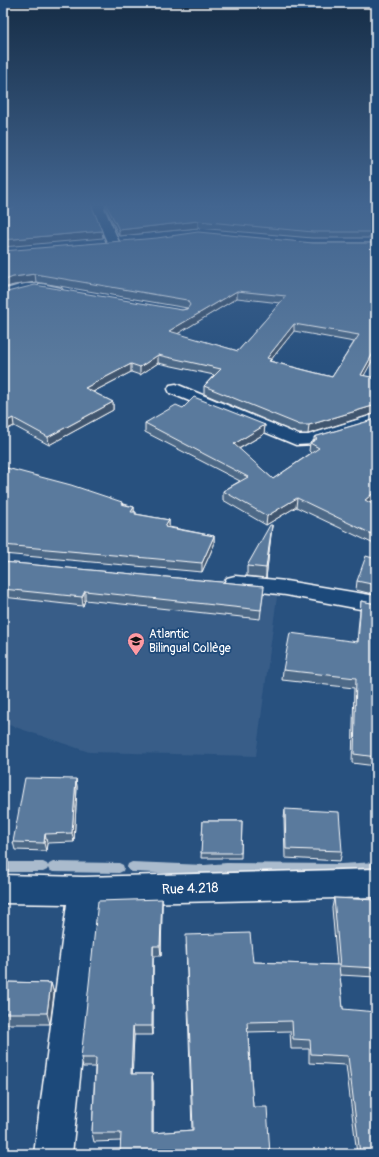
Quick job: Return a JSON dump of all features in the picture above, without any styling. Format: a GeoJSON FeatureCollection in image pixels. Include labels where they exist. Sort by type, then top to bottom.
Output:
{"type":"FeatureCollection","features":[{"type":"Feature","properties":{"kind":"street"},"geometry":{"type":"LineString","coordinates":[[3,295],[24,287],[67,292]]}},
{"type":"Feature","properties":{"kind":"street"},"geometry":{"type":"LineString","coordinates":[[176,389],[296,440],[309,440],[376,419]]}},
{"type":"Feature","properties":{"kind":"street"},"geometry":{"type":"LineString","coordinates":[[215,581],[286,588],[376,604]]}},
{"type":"Feature","properties":{"kind":"street","name":"Rue 4.218"},"geometry":{"type":"LineString","coordinates":[[3,889],[84,891],[376,883]]}},
{"type":"Feature","properties":{"kind":"street"},"geometry":{"type":"LineString","coordinates":[[53,1154],[84,891]]}},
{"type":"Feature","properties":{"kind":"shaded area","name":"Atlantic Bilingual Collège"},"geometry":{"type":"Polygon","coordinates":[[[3,563],[278,589],[256,756],[89,752],[3,723],[3,563]]]}},
{"type":"Feature","properties":{"kind":"building"},"geometry":{"type":"Polygon","coordinates":[[[3,258],[376,258],[376,348],[361,375],[376,378],[376,405],[309,425],[300,425],[204,386],[221,369],[158,355],[140,367],[131,364],[85,388],[113,402],[48,437],[13,418],[3,423],[3,293],[35,285],[182,310],[187,309],[190,305],[187,300],[35,274],[13,277],[3,281],[3,258]],[[237,291],[169,331],[238,351],[286,296],[237,291]],[[294,324],[267,358],[271,359],[269,361],[332,377],[359,335],[294,324]]]}},
{"type":"Feature","properties":{"kind":"building"},"geometry":{"type":"Polygon","coordinates":[[[194,397],[265,425],[234,444],[273,479],[319,448],[310,443],[317,439],[314,437],[376,419],[376,491],[365,500],[376,506],[376,536],[297,498],[267,516],[223,491],[248,477],[145,423],[176,405],[183,408],[194,397]]]}},
{"type":"Feature","properties":{"kind":"building"},"geometry":{"type":"Polygon","coordinates":[[[3,467],[71,485],[122,502],[121,504],[134,507],[131,512],[136,512],[135,514],[169,520],[165,527],[214,536],[202,563],[3,545],[3,467]]]}},
{"type":"Feature","properties":{"kind":"building"},"geometry":{"type":"Polygon","coordinates":[[[270,525],[272,525],[266,568],[247,566],[270,525]]]}},
{"type":"Feature","properties":{"kind":"building"},"geometry":{"type":"Polygon","coordinates":[[[366,556],[376,559],[376,585],[357,581],[366,556]]]}},
{"type":"Feature","properties":{"kind":"building"},"geometry":{"type":"Polygon","coordinates":[[[3,562],[264,586],[261,610],[85,591],[82,597],[3,589],[3,562]]]}},
{"type":"Feature","properties":{"kind":"building"},"geometry":{"type":"Polygon","coordinates":[[[361,601],[376,604],[376,757],[354,754],[356,678],[283,670],[290,633],[358,642],[361,601]]]}},
{"type":"Feature","properties":{"kind":"building"},"geometry":{"type":"Polygon","coordinates":[[[25,778],[76,779],[72,833],[45,834],[44,843],[13,842],[25,778]]]}},
{"type":"Feature","properties":{"kind":"building"},"geometry":{"type":"Polygon","coordinates":[[[285,809],[339,812],[342,851],[286,849],[285,809]]]}},
{"type":"Feature","properties":{"kind":"building"},"geometry":{"type":"Polygon","coordinates":[[[203,821],[242,821],[241,853],[201,853],[203,821]]]}},
{"type":"Feature","properties":{"kind":"building"},"geometry":{"type":"Polygon","coordinates":[[[334,898],[376,900],[376,968],[340,966],[334,898]]]}},
{"type":"Feature","properties":{"kind":"building"},"geometry":{"type":"Polygon","coordinates":[[[162,899],[160,946],[153,946],[152,1026],[133,1026],[131,1074],[152,1074],[152,1133],[193,1130],[186,935],[250,933],[253,962],[339,965],[343,1009],[376,1012],[376,1154],[360,1154],[348,1056],[311,1054],[310,1040],[293,1039],[292,1021],[247,1022],[253,1107],[267,1107],[270,1154],[120,1154],[121,1133],[92,1133],[96,1058],[81,1058],[98,901],[162,899]]]}},
{"type":"Feature","properties":{"kind":"building"},"geometry":{"type":"Polygon","coordinates":[[[3,982],[51,983],[47,1013],[3,1013],[3,982]]]}},
{"type":"Feature","properties":{"kind":"waterway"},"geometry":{"type":"LineString","coordinates":[[3,867],[43,867]]}},
{"type":"Feature","properties":{"kind":"waterway"},"geometry":{"type":"LineString","coordinates":[[53,867],[119,868]]}},
{"type":"Feature","properties":{"kind":"waterway"},"geometry":{"type":"LineString","coordinates":[[132,867],[205,870],[226,868],[341,869],[376,867]]}},
{"type":"Feature","properties":{"kind":"place","name":"Atlantic Bilingual Collège"},"geometry":{"type":"Point","coordinates":[136,656]}}]}
